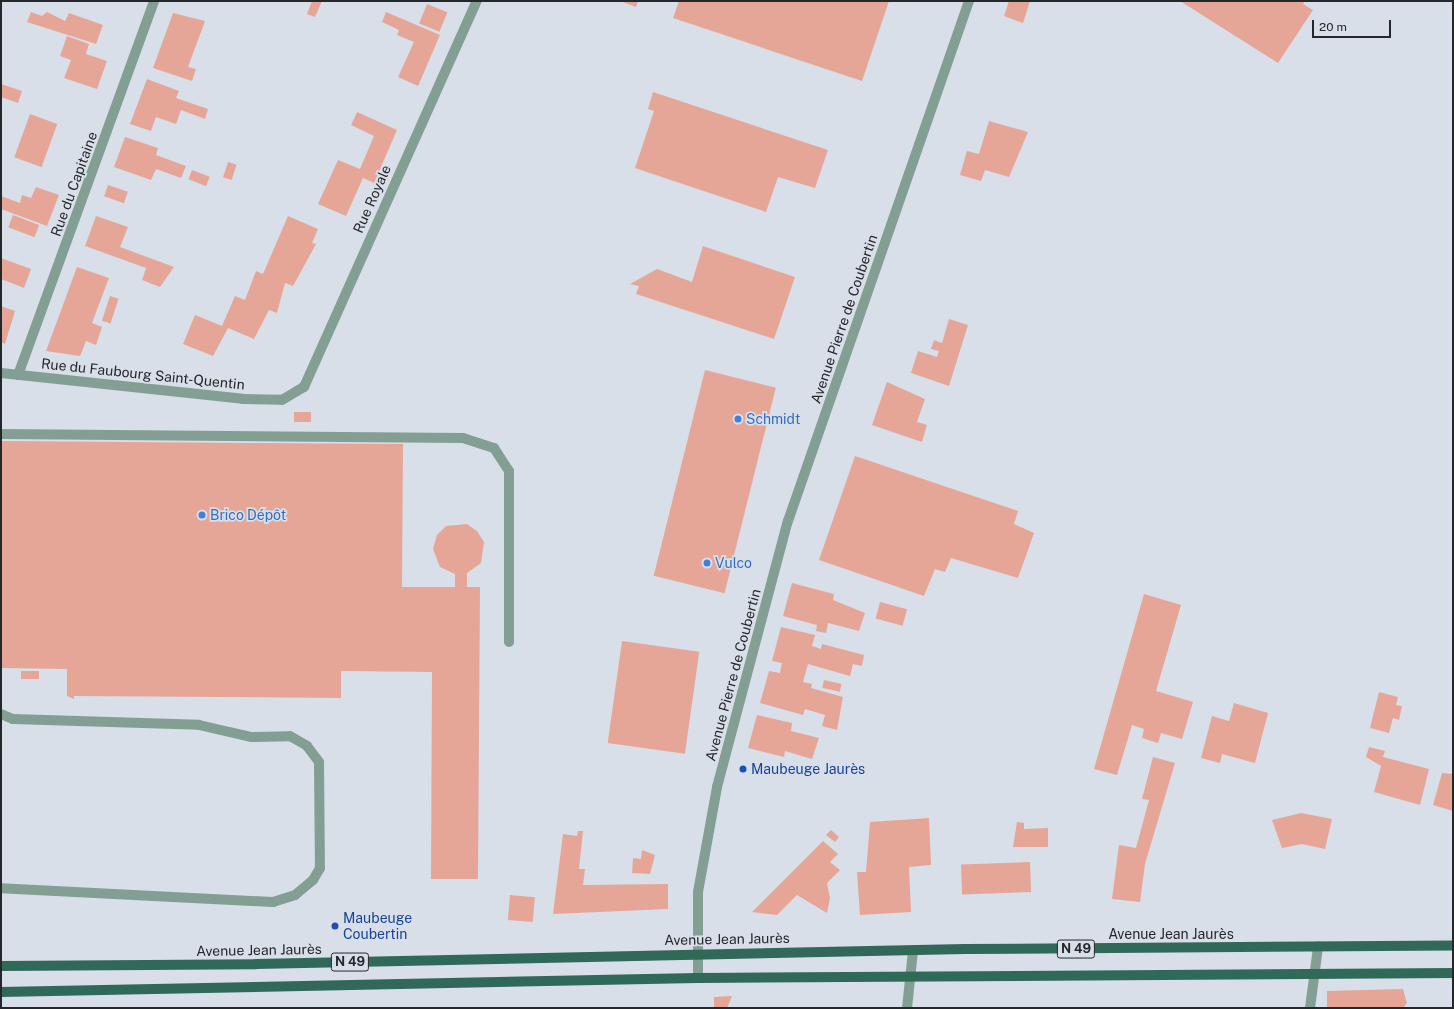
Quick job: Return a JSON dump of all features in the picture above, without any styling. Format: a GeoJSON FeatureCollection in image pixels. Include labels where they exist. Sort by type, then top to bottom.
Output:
{"type":"FeatureCollection","features":[{"type":"Feature","properties":{"kind":"main road","name":"Avenue Jean Jaurès"},"geometry":{"type":"LineString","coordinates":[[1,966],[256,964],[698,953],[1453,946]]}},
{"type":"Feature","properties":{"kind":"main road","name":"N 49"},"geometry":{"type":"LineString","coordinates":[[1,992],[698,978],[1316,976],[1453,973]]}},
{"type":"Feature","properties":{"kind":"street","name":"Rue du Capitaine"},"geometry":{"type":"LineString","coordinates":[[18,375],[154,1]]}},
{"type":"Feature","properties":{"kind":"street","name":"Rue Royale"},"geometry":{"type":"LineString","coordinates":[[282,400],[304,387],[477,1]]}},
{"type":"Feature","properties":{"kind":"street","name":"Avenue Pierre de Coubertin"},"geometry":{"type":"LineString","coordinates":[[698,978],[698,892],[717,787],[788,521],[969,1]]}},
{"type":"Feature","properties":{"kind":"street","name":"Rue du Faubourg Saint-Quentin"},"geometry":{"type":"LineString","coordinates":[[1,373],[243,399],[282,400]]}},
{"type":"Feature","properties":{"kind":"street"},"geometry":{"type":"LineString","coordinates":[[1,434],[463,438],[494,448],[509,471],[509,642]]}},
{"type":"Feature","properties":{"kind":"street"},"geometry":{"type":"LineString","coordinates":[[1,714],[13,719],[199,725],[251,737],[290,736],[307,746],[319,762],[320,868],[295,895],[273,902],[1,888]]}},
{"type":"Feature","properties":{"kind":"street"},"geometry":{"type":"LineString","coordinates":[[1310,1008],[1316,976],[1318,948]]}},
{"type":"Feature","properties":{"kind":"street"},"geometry":{"type":"LineString","coordinates":[[907,1008],[913,951]]}},
{"type":"Feature","properties":{"kind":"building"},"geometry":{"type":"Polygon","coordinates":[[[312,1],[322,1],[315,17],[307,14],[312,1]]]}},
{"type":"Feature","properties":{"kind":"building"},"geometry":{"type":"Polygon","coordinates":[[[620,1],[638,1],[636,7],[620,1]]]}},
{"type":"Feature","properties":{"kind":"building"},"geometry":{"type":"Polygon","coordinates":[[[679,1],[889,1],[862,81],[673,18],[679,1]]]}},
{"type":"Feature","properties":{"kind":"building"},"geometry":{"type":"Polygon","coordinates":[[[1009,1],[1030,1],[1023,23],[1004,16],[1009,1]]]}},
{"type":"Feature","properties":{"kind":"building"},"geometry":{"type":"Polygon","coordinates":[[[1180,1],[1305,1],[1303,4],[1313,10],[1278,63],[1180,1]]]}},
{"type":"Feature","properties":{"kind":"building"},"geometry":{"type":"Polygon","coordinates":[[[427,4],[447,12],[440,32],[419,23],[427,4]]]}},
{"type":"Feature","properties":{"kind":"building"},"geometry":{"type":"Polygon","coordinates":[[[31,12],[42,16],[47,12],[65,21],[69,13],[103,25],[96,44],[27,22],[31,12]]]}},
{"type":"Feature","properties":{"kind":"building"},"geometry":{"type":"Polygon","coordinates":[[[386,12],[440,35],[418,86],[398,77],[414,42],[397,35],[399,30],[382,22],[386,12]]]}},
{"type":"Feature","properties":{"kind":"building"},"geometry":{"type":"Polygon","coordinates":[[[173,13],[205,21],[188,67],[196,69],[192,81],[153,68],[173,13]]]}},
{"type":"Feature","properties":{"kind":"building"},"geometry":{"type":"Polygon","coordinates":[[[67,36],[89,44],[86,54],[107,61],[97,89],[64,78],[71,60],[60,56],[67,36]]]}},
{"type":"Feature","properties":{"kind":"building"},"geometry":{"type":"Polygon","coordinates":[[[147,79],[179,91],[176,98],[208,109],[205,119],[181,110],[176,124],[156,117],[151,131],[130,124],[147,79]]]}},
{"type":"Feature","properties":{"kind":"building"},"geometry":{"type":"Polygon","coordinates":[[[1,84],[22,91],[18,103],[1,97],[1,84]]]}},
{"type":"Feature","properties":{"kind":"building"},"geometry":{"type":"Polygon","coordinates":[[[653,92],[828,150],[815,188],[778,177],[766,212],[635,168],[654,111],[648,109],[653,92]]]}},
{"type":"Feature","properties":{"kind":"building"},"geometry":{"type":"Polygon","coordinates":[[[357,112],[397,130],[374,183],[363,178],[346,216],[318,204],[338,160],[360,169],[374,136],[351,125],[357,112]]]}},
{"type":"Feature","properties":{"kind":"building"},"geometry":{"type":"Polygon","coordinates":[[[30,114],[57,124],[42,167],[14,157],[30,114]]]}},
{"type":"Feature","properties":{"kind":"building"},"geometry":{"type":"Polygon","coordinates":[[[989,121],[1028,132],[1009,177],[985,170],[981,181],[960,175],[967,151],[979,154],[989,121]]]}},
{"type":"Feature","properties":{"kind":"building"},"geometry":{"type":"Polygon","coordinates":[[[125,137],[158,148],[156,155],[186,166],[181,178],[156,169],[151,180],[114,167],[125,137]]]}},
{"type":"Feature","properties":{"kind":"building"},"geometry":{"type":"Polygon","coordinates":[[[228,162],[237,165],[232,180],[223,177],[228,162]]]}},
{"type":"Feature","properties":{"kind":"building"},"geometry":{"type":"Polygon","coordinates":[[[192,170],[210,177],[206,186],[188,179],[192,170]]]}},
{"type":"Feature","properties":{"kind":"building"},"geometry":{"type":"Polygon","coordinates":[[[108,185],[128,192],[124,203],[104,196],[108,185]]]}},
{"type":"Feature","properties":{"kind":"building"},"geometry":{"type":"Polygon","coordinates":[[[36,187],[59,195],[47,226],[1,209],[1,196],[20,203],[22,195],[31,198],[36,187]]]}},
{"type":"Feature","properties":{"kind":"building"},"geometry":{"type":"Polygon","coordinates":[[[13,215],[39,225],[34,237],[8,227],[13,215]]]}},
{"type":"Feature","properties":{"kind":"building"},"geometry":{"type":"Polygon","coordinates":[[[96,216],[128,227],[120,247],[174,267],[160,287],[142,280],[146,268],[85,246],[96,216]]]}},
{"type":"Feature","properties":{"kind":"building"},"geometry":{"type":"Polygon","coordinates":[[[288,216],[318,229],[312,243],[316,244],[293,286],[285,283],[277,313],[269,310],[254,339],[228,328],[213,356],[183,344],[195,315],[222,326],[235,296],[245,300],[256,271],[263,274],[288,216]]]}},
{"type":"Feature","properties":{"kind":"building"},"geometry":{"type":"Polygon","coordinates":[[[703,246],[795,277],[774,339],[636,294],[639,286],[630,284],[657,269],[692,282],[703,246]]]}},
{"type":"Feature","properties":{"kind":"building"},"geometry":{"type":"Polygon","coordinates":[[[1,258],[31,269],[24,288],[1,279],[1,258]]]}},
{"type":"Feature","properties":{"kind":"building"},"geometry":{"type":"Polygon","coordinates":[[[77,267],[109,278],[92,323],[102,327],[96,345],[86,341],[80,356],[46,351],[77,267]]]}},
{"type":"Feature","properties":{"kind":"building"},"geometry":{"type":"Polygon","coordinates":[[[110,296],[119,299],[111,324],[102,321],[110,296]]]}},
{"type":"Feature","properties":{"kind":"building"},"geometry":{"type":"Polygon","coordinates":[[[1,306],[15,311],[5,344],[1,342],[1,306]]]}},
{"type":"Feature","properties":{"kind":"building"},"geometry":{"type":"Polygon","coordinates":[[[949,319],[968,325],[949,386],[911,373],[918,351],[937,357],[939,351],[931,349],[934,340],[942,343],[949,319]]]}},
{"type":"Feature","properties":{"kind":"building"},"geometry":{"type":"Polygon","coordinates":[[[705,370],[776,388],[725,593],[654,576],[705,370]]]}},
{"type":"Feature","properties":{"kind":"building"},"geometry":{"type":"Polygon","coordinates":[[[887,382],[925,399],[917,422],[927,425],[922,442],[872,425],[887,382]]]}},
{"type":"Feature","properties":{"kind":"building"},"geometry":{"type":"Polygon","coordinates":[[[294,412],[311,412],[311,422],[294,422],[294,412]]]}},
{"type":"Feature","properties":{"kind":"building","name":"Brico Dépôt"},"geometry":{"type":"Polygon","coordinates":[[[1,441],[403,444],[402,587],[455,587],[455,574],[440,567],[433,549],[437,535],[446,526],[467,524],[477,531],[484,542],[481,563],[467,573],[467,587],[480,587],[478,879],[431,879],[432,672],[341,671],[341,698],[74,696],[74,699],[67,696],[67,669],[1,668],[1,441]]]}},
{"type":"Feature","properties":{"kind":"building"},"geometry":{"type":"Polygon","coordinates":[[[855,456],[1018,511],[1014,524],[1034,533],[1018,578],[951,558],[945,572],[935,569],[924,596],[819,560],[855,456]]]}},
{"type":"Feature","properties":{"kind":"building"},"geometry":{"type":"Polygon","coordinates":[[[792,583],[834,594],[833,600],[865,613],[859,631],[828,623],[826,633],[816,631],[817,625],[783,616],[792,583]]]}},
{"type":"Feature","properties":{"kind":"building"},"geometry":{"type":"Polygon","coordinates":[[[1144,594],[1181,605],[1156,691],[1193,702],[1182,739],[1161,733],[1158,743],[1142,738],[1144,729],[1132,725],[1117,775],[1094,769],[1144,594]]]}},
{"type":"Feature","properties":{"kind":"building"},"geometry":{"type":"Polygon","coordinates":[[[880,602],[907,609],[903,626],[876,618],[880,602]]]}},
{"type":"Feature","properties":{"kind":"building"},"geometry":{"type":"Polygon","coordinates":[[[781,627],[815,635],[812,646],[821,649],[822,644],[864,655],[862,666],[853,664],[850,676],[808,664],[803,682],[812,684],[811,688],[843,697],[837,730],[822,726],[825,715],[805,709],[803,715],[760,703],[769,671],[780,673],[782,663],[772,661],[781,627]]]}},
{"type":"Feature","properties":{"kind":"building"},"geometry":{"type":"Polygon","coordinates":[[[622,641],[699,652],[685,754],[608,743],[622,641]]]}},
{"type":"Feature","properties":{"kind":"building"},"geometry":{"type":"Polygon","coordinates":[[[21,671],[39,671],[39,679],[21,679],[21,671]]]}},
{"type":"Feature","properties":{"kind":"building"},"geometry":{"type":"Polygon","coordinates":[[[824,680],[842,684],[840,692],[822,688],[824,680]]]}},
{"type":"Feature","properties":{"kind":"building"},"geometry":{"type":"Polygon","coordinates":[[[1379,692],[1398,697],[1396,705],[1402,706],[1399,720],[1393,718],[1389,733],[1370,728],[1379,692]]]}},
{"type":"Feature","properties":{"kind":"building"},"geometry":{"type":"Polygon","coordinates":[[[1234,703],[1268,713],[1255,763],[1222,754],[1220,763],[1201,758],[1212,716],[1229,721],[1234,703]]]}},
{"type":"Feature","properties":{"kind":"building"},"geometry":{"type":"Polygon","coordinates":[[[757,715],[792,723],[791,731],[819,738],[812,759],[785,751],[784,757],[748,748],[757,715]]]}},
{"type":"Feature","properties":{"kind":"building"},"geometry":{"type":"Polygon","coordinates":[[[1369,747],[1385,751],[1383,757],[1429,769],[1420,805],[1374,792],[1381,766],[1366,757],[1369,747]]]}},
{"type":"Feature","properties":{"kind":"building"},"geometry":{"type":"Polygon","coordinates":[[[1153,757],[1175,763],[1145,864],[1140,902],[1112,899],[1119,845],[1136,848],[1149,800],[1142,799],[1153,757]]]}},
{"type":"Feature","properties":{"kind":"building"},"geometry":{"type":"Polygon","coordinates":[[[1442,773],[1453,774],[1453,811],[1433,805],[1442,773]]]}},
{"type":"Feature","properties":{"kind":"building"},"geometry":{"type":"Polygon","coordinates":[[[1301,813],[1332,819],[1325,849],[1302,844],[1282,848],[1272,820],[1301,813]]]}},
{"type":"Feature","properties":{"kind":"building"},"geometry":{"type":"Polygon","coordinates":[[[929,818],[931,865],[909,867],[911,912],[860,915],[857,872],[866,872],[870,822],[929,818]]]}},
{"type":"Feature","properties":{"kind":"building"},"geometry":{"type":"Polygon","coordinates":[[[1017,822],[1024,823],[1024,829],[1048,828],[1048,847],[1013,847],[1017,822]]]}},
{"type":"Feature","properties":{"kind":"building"},"geometry":{"type":"Polygon","coordinates":[[[831,830],[839,837],[835,842],[826,835],[831,830]]]}},
{"type":"Feature","properties":{"kind":"building"},"geometry":{"type":"Polygon","coordinates":[[[578,831],[583,831],[579,869],[585,869],[583,885],[668,884],[668,909],[553,914],[563,834],[577,836],[578,831]]]}},
{"type":"Feature","properties":{"kind":"building"},"geometry":{"type":"Polygon","coordinates":[[[823,841],[838,854],[830,862],[840,870],[827,883],[830,898],[827,913],[797,895],[777,915],[752,912],[823,841]]]}},
{"type":"Feature","properties":{"kind":"building"},"geometry":{"type":"Polygon","coordinates":[[[642,850],[655,855],[650,874],[632,873],[633,858],[641,859],[642,850]]]}},
{"type":"Feature","properties":{"kind":"building"},"geometry":{"type":"Polygon","coordinates":[[[1030,862],[1031,892],[962,894],[961,864],[1030,862]]]}},
{"type":"Feature","properties":{"kind":"building"},"geometry":{"type":"Polygon","coordinates":[[[510,895],[535,897],[533,922],[508,920],[510,895]]]}},
{"type":"Feature","properties":{"kind":"building"},"geometry":{"type":"Polygon","coordinates":[[[1403,989],[1407,1003],[1403,1008],[1327,1008],[1327,991],[1403,989]]]}},
{"type":"Feature","properties":{"kind":"building"},"geometry":{"type":"Polygon","coordinates":[[[732,996],[727,1008],[714,1008],[714,997],[732,996]]]}},
{"type":"Feature","properties":{"kind":"place","name":"Schmidt"},"geometry":{"type":"Point","coordinates":[738,419]}},
{"type":"Feature","properties":{"kind":"place","name":"Brico Dépôt"},"geometry":{"type":"Point","coordinates":[202,515]}},
{"type":"Feature","properties":{"kind":"place","name":"Vulco"},"geometry":{"type":"Point","coordinates":[707,563]}},
{"type":"Feature","properties":{"kind":"place","name":"Maubeuge Jaurès"},"geometry":{"type":"Point","coordinates":[743,769]}},
{"type":"Feature","properties":{"kind":"place","name":"Maubeuge Coubertin"},"geometry":{"type":"Point","coordinates":[335,926]}}]}
